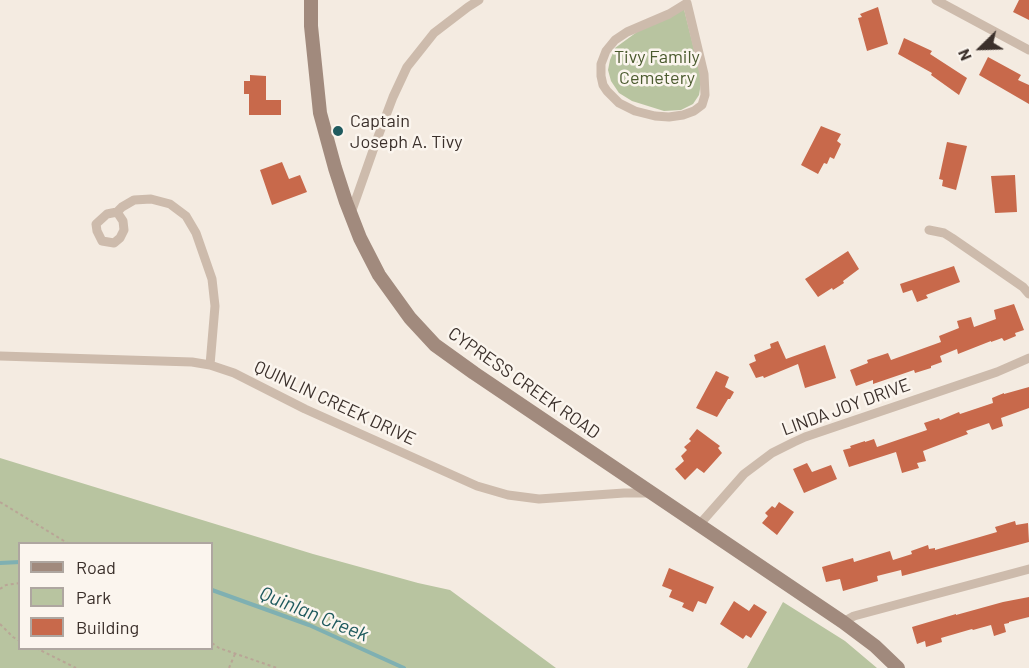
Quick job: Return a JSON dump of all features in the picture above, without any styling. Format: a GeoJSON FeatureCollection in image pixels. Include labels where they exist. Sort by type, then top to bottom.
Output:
{"type":"FeatureCollection","features":[{"type":"Feature","properties":{"kind":"main road","name":"CYPRESS CREEK ROAD"},"geometry":{"type":"LineString","coordinates":[[311,0],[311,26],[320,113],[335,168],[360,238],[379,274],[410,318],[435,345],[474,373],[843,622],[875,646],[898,668]]}},
{"type":"Feature","properties":{"kind":"street"},"geometry":{"type":"LineString","coordinates":[[351,213],[393,97],[407,66],[434,33],[479,0]]}},
{"type":"Feature","properties":{"kind":"street"},"geometry":{"type":"LineString","coordinates":[[936,0],[1029,51]]}},
{"type":"Feature","properties":{"kind":"street"},"geometry":{"type":"LineString","coordinates":[[686,1],[704,74],[705,95],[702,105],[683,115],[669,117],[635,111],[619,103],[603,85],[601,64],[606,51],[615,40],[627,32],[669,14],[686,1]]}},
{"type":"Feature","properties":{"kind":"street"},"geometry":{"type":"LineString","coordinates":[[117,212],[134,200],[151,199],[170,204],[186,216],[196,233],[212,279],[215,306],[210,365]]}},
{"type":"Feature","properties":{"kind":"street"},"geometry":{"type":"LineString","coordinates":[[929,230],[944,233],[952,238],[1023,287],[1029,294]]}},
{"type":"Feature","properties":{"kind":"street","name":"QUINLIN CREEK DRIVE"},"geometry":{"type":"LineString","coordinates":[[0,356],[192,362],[210,365],[234,373],[305,409],[477,486],[508,495],[539,499],[651,493]]}},
{"type":"Feature","properties":{"kind":"street","name":"LINDA JOY DRIVE"},"geometry":{"type":"LineString","coordinates":[[699,525],[744,474],[771,453],[794,442],[997,372],[1029,358]]}},
{"type":"Feature","properties":{"kind":"street"},"geometry":{"type":"LineString","coordinates":[[843,622],[854,616],[1029,569]]}},
{"type":"Feature","properties":{"kind":"path"},"geometry":{"type":"LineString","coordinates":[[0,502],[68,542]]}},
{"type":"Feature","properties":{"kind":"path"},"geometry":{"type":"LineString","coordinates":[[0,589],[6,585],[18,583]]}},
{"type":"Feature","properties":{"kind":"path"},"geometry":{"type":"LineString","coordinates":[[0,624],[18,640]]}},
{"type":"Feature","properties":{"kind":"path"},"geometry":{"type":"LineString","coordinates":[[213,644],[219,648],[277,668]]}},
{"type":"Feature","properties":{"kind":"path"},"geometry":{"type":"LineString","coordinates":[[40,650],[76,668]]}},
{"type":"Feature","properties":{"kind":"path"},"geometry":{"type":"LineString","coordinates":[[229,668],[235,653]]}},
{"type":"Feature","properties":{"kind":"green space","name":"Tivy Family Cemetery"},"geometry":{"type":"Polygon","coordinates":[[[684,9],[700,73],[699,95],[693,104],[681,110],[664,111],[632,101],[619,93],[611,81],[608,70],[615,48],[641,29],[684,9]]]}},
{"type":"Feature","properties":{"kind":"green space"},"geometry":{"type":"Polygon","coordinates":[[[0,458],[313,554],[450,590],[556,668],[0,668],[0,458]]]}},
{"type":"Feature","properties":{"kind":"green space"},"geometry":{"type":"Polygon","coordinates":[[[783,602],[845,641],[877,668],[747,668],[783,602]]]}},
{"type":"Feature","properties":{"kind":"building"},"geometry":{"type":"Polygon","coordinates":[[[1019,0],[1029,0],[1029,20],[1013,12],[1019,0]]]}},
{"type":"Feature","properties":{"kind":"building"},"geometry":{"type":"Polygon","coordinates":[[[878,7],[888,44],[867,51],[858,18],[862,17],[860,14],[878,7]]]}},
{"type":"Feature","properties":{"kind":"building"},"geometry":{"type":"Polygon","coordinates":[[[904,38],[932,51],[930,54],[967,78],[959,95],[931,75],[932,73],[898,54],[904,38]]]}},
{"type":"Feature","properties":{"kind":"building"},"geometry":{"type":"Polygon","coordinates":[[[988,57],[1021,75],[1018,80],[1029,85],[1029,104],[979,75],[988,57]]]}},
{"type":"Feature","properties":{"kind":"building"},"geometry":{"type":"Polygon","coordinates":[[[250,75],[266,76],[266,100],[281,100],[281,115],[249,115],[249,94],[244,94],[244,81],[250,81],[250,75]]]}},
{"type":"Feature","properties":{"kind":"building"},"geometry":{"type":"Polygon","coordinates":[[[821,126],[841,134],[837,141],[841,144],[834,159],[830,157],[818,174],[801,165],[821,126]]]}},
{"type":"Feature","properties":{"kind":"building"},"geometry":{"type":"Polygon","coordinates":[[[947,142],[967,146],[956,190],[942,186],[943,180],[939,179],[947,142]]]}},
{"type":"Feature","properties":{"kind":"building"},"geometry":{"type":"Polygon","coordinates":[[[282,162],[289,179],[300,175],[307,192],[272,205],[260,170],[282,162]]]}},
{"type":"Feature","properties":{"kind":"building"},"geometry":{"type":"Polygon","coordinates":[[[1015,175],[1017,212],[995,213],[991,176],[1015,175]]]}},
{"type":"Feature","properties":{"kind":"building"},"geometry":{"type":"Polygon","coordinates":[[[848,251],[859,269],[843,281],[844,283],[818,297],[805,279],[848,251]]]}},
{"type":"Feature","properties":{"kind":"building"},"geometry":{"type":"Polygon","coordinates":[[[954,266],[960,282],[926,295],[928,298],[917,302],[912,290],[903,293],[900,284],[954,266]]]}},
{"type":"Feature","properties":{"kind":"building"},"geometry":{"type":"Polygon","coordinates":[[[1014,304],[1024,330],[1015,333],[1016,336],[1004,341],[1002,338],[991,341],[958,354],[957,349],[940,356],[942,362],[915,373],[914,370],[873,384],[873,380],[856,386],[850,370],[868,363],[867,360],[888,353],[891,360],[941,342],[939,336],[959,328],[957,321],[971,317],[974,327],[996,319],[994,310],[1014,304]]]}},
{"type":"Feature","properties":{"kind":"building"},"geometry":{"type":"Polygon","coordinates":[[[778,341],[786,359],[825,345],[836,378],[805,388],[798,364],[764,378],[763,376],[756,378],[749,364],[756,361],[754,355],[771,348],[770,344],[778,341]]]}},
{"type":"Feature","properties":{"kind":"building"},"geometry":{"type":"Polygon","coordinates":[[[716,371],[729,377],[725,387],[734,392],[717,417],[696,408],[716,371]]]}},
{"type":"Feature","properties":{"kind":"building"},"geometry":{"type":"Polygon","coordinates":[[[1029,387],[1029,408],[1001,418],[1003,426],[992,430],[989,423],[966,431],[968,434],[923,451],[926,461],[917,463],[919,468],[902,473],[896,452],[849,467],[843,450],[851,448],[850,446],[874,439],[877,447],[927,430],[924,423],[993,403],[992,398],[1029,387]]]}},
{"type":"Feature","properties":{"kind":"building"},"geometry":{"type":"Polygon","coordinates":[[[697,429],[720,446],[718,448],[722,453],[704,473],[697,468],[685,480],[675,469],[684,461],[681,456],[687,450],[684,447],[691,441],[689,439],[697,429]]]}},
{"type":"Feature","properties":{"kind":"building"},"geometry":{"type":"Polygon","coordinates":[[[807,463],[812,472],[831,465],[837,479],[804,493],[793,469],[807,463]]]}},
{"type":"Feature","properties":{"kind":"building"},"geometry":{"type":"Polygon","coordinates":[[[779,502],[794,512],[777,535],[762,523],[768,516],[765,513],[772,506],[775,508],[779,502]]]}},
{"type":"Feature","properties":{"kind":"building"},"geometry":{"type":"Polygon","coordinates":[[[1015,521],[1016,525],[1028,523],[1029,542],[902,576],[901,570],[877,576],[878,581],[843,591],[840,579],[826,582],[822,567],[853,558],[854,562],[890,551],[893,560],[912,554],[911,551],[928,545],[929,549],[935,548],[935,550],[997,532],[995,527],[1015,521]]]}},
{"type":"Feature","properties":{"kind":"building"},"geometry":{"type":"Polygon","coordinates":[[[669,568],[714,587],[706,604],[698,601],[693,612],[682,607],[684,603],[669,597],[672,590],[662,586],[669,568]]]}},
{"type":"Feature","properties":{"kind":"building"},"geometry":{"type":"Polygon","coordinates":[[[1029,597],[1029,617],[1004,624],[1006,632],[994,636],[991,625],[941,638],[942,642],[926,647],[925,641],[917,644],[912,627],[1029,597]]]}},
{"type":"Feature","properties":{"kind":"building"},"geometry":{"type":"Polygon","coordinates":[[[734,601],[749,611],[754,604],[767,612],[751,638],[746,635],[743,639],[720,624],[734,601]]]}},
{"type":"Feature","properties":{"kind":"waterway","name":"Quinlan Creek"},"geometry":{"type":"LineString","coordinates":[[0,563],[18,562]]}},
{"type":"Feature","properties":{"kind":"waterway","name":"Quinlan Creek"},"geometry":{"type":"LineString","coordinates":[[213,590],[309,625],[404,668]]}},
{"type":"Feature","properties":{"kind":"place","name":"Captain Joseph A. Tivy"},"geometry":{"type":"Point","coordinates":[338,131]}}]}
